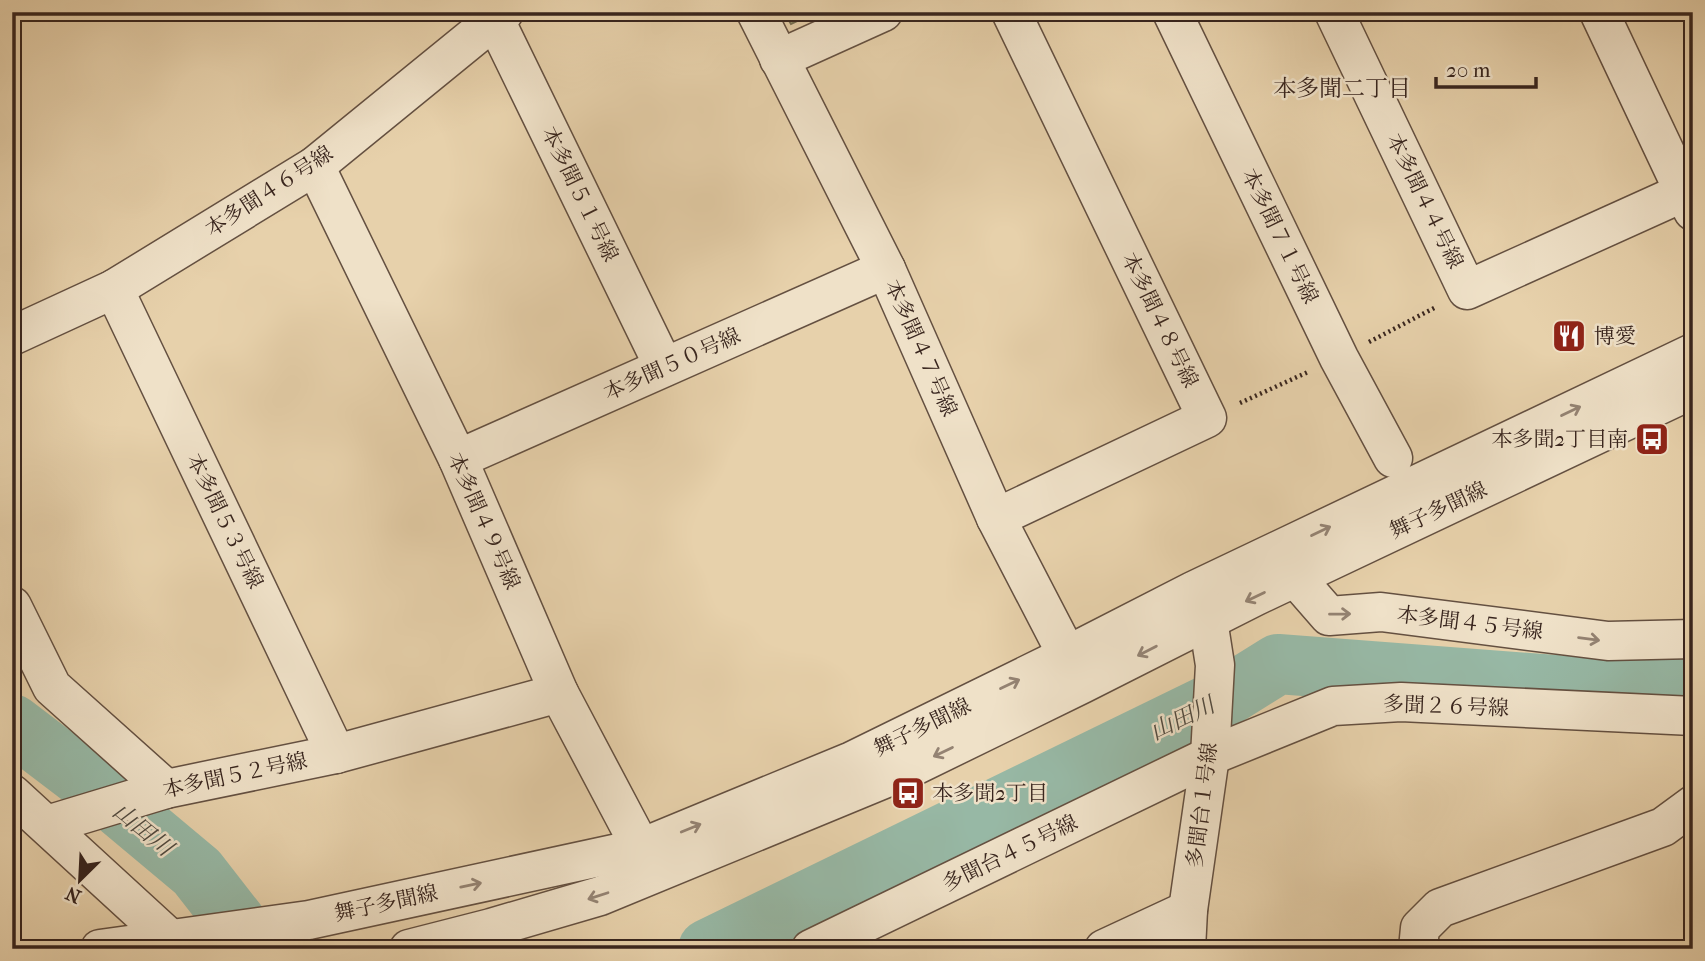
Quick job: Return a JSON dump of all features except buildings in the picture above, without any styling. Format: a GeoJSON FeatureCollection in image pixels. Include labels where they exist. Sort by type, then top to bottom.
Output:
{"type":"FeatureCollection","features":[{"type":"Feature","properties":{"kind":"street","name":"本多聞４７号線"},"geometry":{"type":"LineString","coordinates":[[756,12],[886,269],[996,518],[1074,670]]}},
{"type":"Feature","properties":{"kind":"street"},"geometry":{"type":"LineString","coordinates":[[779,59],[883,12]]}},
{"type":"Feature","properties":{"kind":"street","name":"本多聞４８号線"},"geometry":{"type":"LineString","coordinates":[[996,518],[1207,418],[1011,12]]}},
{"type":"Feature","properties":{"kind":"street","name":"本多聞７１号線"},"geometry":{"type":"LineString","coordinates":[[1172,12],[1339,358],[1394,458]]}},
{"type":"Feature","properties":{"kind":"street","name":"本多聞４４号線"},"geometry":{"type":"LineString","coordinates":[[1334,12],[1467,290],[1690,197]]}},
{"type":"Feature","properties":{"kind":"street"},"geometry":{"type":"LineString","coordinates":[[1599,12],[1690,197]]}},
{"type":"Feature","properties":{"kind":"street","name":"本多聞４６号線"},"geometry":{"type":"LineString","coordinates":[[12,336],[114,289],[315,166],[499,16]]}},
{"type":"Feature","properties":{"kind":"street","name":"本多聞５１号線"},"geometry":{"type":"LineString","coordinates":[[499,16],[664,368]]}},
{"type":"Feature","properties":{"kind":"street","name":"本多聞４９号線"},"geometry":{"type":"LineString","coordinates":[[315,166],[458,459],[559,693],[646,862]]}},
{"type":"Feature","properties":{"kind":"street","name":"本多聞５０号線"},"geometry":{"type":"LineString","coordinates":[[458,459],[886,269]]}},
{"type":"Feature","properties":{"kind":"street","name":"本多聞５３号線"},"geometry":{"type":"LineString","coordinates":[[114,289],[337,754]]}},
{"type":"Feature","properties":{"kind":"street","name":"舞子多聞線"},"geometry":{"type":"LineString","coordinates":[[1288,564],[1693,353]]}},
{"type":"Feature","properties":{"kind":"street","name":"舞子多聞線"},"geometry":{"type":"LineString","coordinates":[[100,949],[176,944],[646,862],[908,769],[1074,670],[1200,605],[1288,564],[1693,389]]}},
{"type":"Feature","properties":{"kind":"street","name":"本多聞４５号線"},"geometry":{"type":"LineString","coordinates":[[1288,564],[1329,616],[1381,612],[1608,641],[1693,639]]}},
{"type":"Feature","properties":{"kind":"street","name":"多聞台１号線"},"geometry":{"type":"LineString","coordinates":[[1186,949],[1188,910],[1210,756],[1215,665],[1200,605]]}},
{"type":"Feature","properties":{"kind":"street"},"geometry":{"type":"LineString","coordinates":[[12,606],[52,687],[166,789]]}},
{"type":"Feature","properties":{"kind":"street","name":"本多聞５２号線"},"geometry":{"type":"LineString","coordinates":[[47,825],[166,789],[337,754],[559,693]]}},
{"type":"Feature","properties":{"kind":"street","name":"多聞２６号線"},"geometry":{"type":"LineString","coordinates":[[1210,756],[1333,706],[1401,702],[1693,716]]}},
{"type":"Feature","properties":{"kind":"street","name":"多聞台４５号線"},"geometry":{"type":"LineString","coordinates":[[811,949],[1210,756]]}},
{"type":"Feature","properties":{"kind":"street"},"geometry":{"type":"LineString","coordinates":[[12,794],[176,944]]}},
{"type":"Feature","properties":{"kind":"street"},"geometry":{"type":"LineString","coordinates":[[1418,949],[1420,928],[1440,908],[1663,827],[1693,805]]}},
{"type":"Feature","properties":{"kind":"street","name":"舞子多聞線"},"geometry":{"type":"LineString","coordinates":[[408,949],[600,896],[646,862]]}},
{"type":"Feature","properties":{"kind":"street"},"geometry":{"type":"LineString","coordinates":[[1104,949],[1188,910]]}},
{"type":"Feature","properties":{"kind":"green space"},"geometry":{"type":"Polygon","coordinates":[[[784,12],[816,12],[791,24],[784,12]]]}},
{"type":"Feature","properties":{"kind":"waterway","name":"山田川"},"geometry":{"type":"LineString","coordinates":[[708,949],[1225,697],[1278,664],[1621,690],[1693,685]]}},
{"type":"Feature","properties":{"kind":"waterway","name":"山田川"},"geometry":{"type":"LineString","coordinates":[[12,724],[99,790],[197,872],[257,949]]}},
{"type":"Feature","properties":{"kind":"place","name":"博愛"},"geometry":{"type":"Point","coordinates":[1569,336]}},
{"type":"Feature","properties":{"kind":"place","name":"本多聞2丁目南"},"geometry":{"type":"Point","coordinates":[1652,439]}},
{"type":"Feature","properties":{"kind":"place","name":"本多聞2丁目"},"geometry":{"type":"Point","coordinates":[908,793]}},
{"type":"Feature","properties":{"kind":"district","name":"本多聞二丁目"},"geometry":{"type":"Point","coordinates":[1342,88]}}]}
